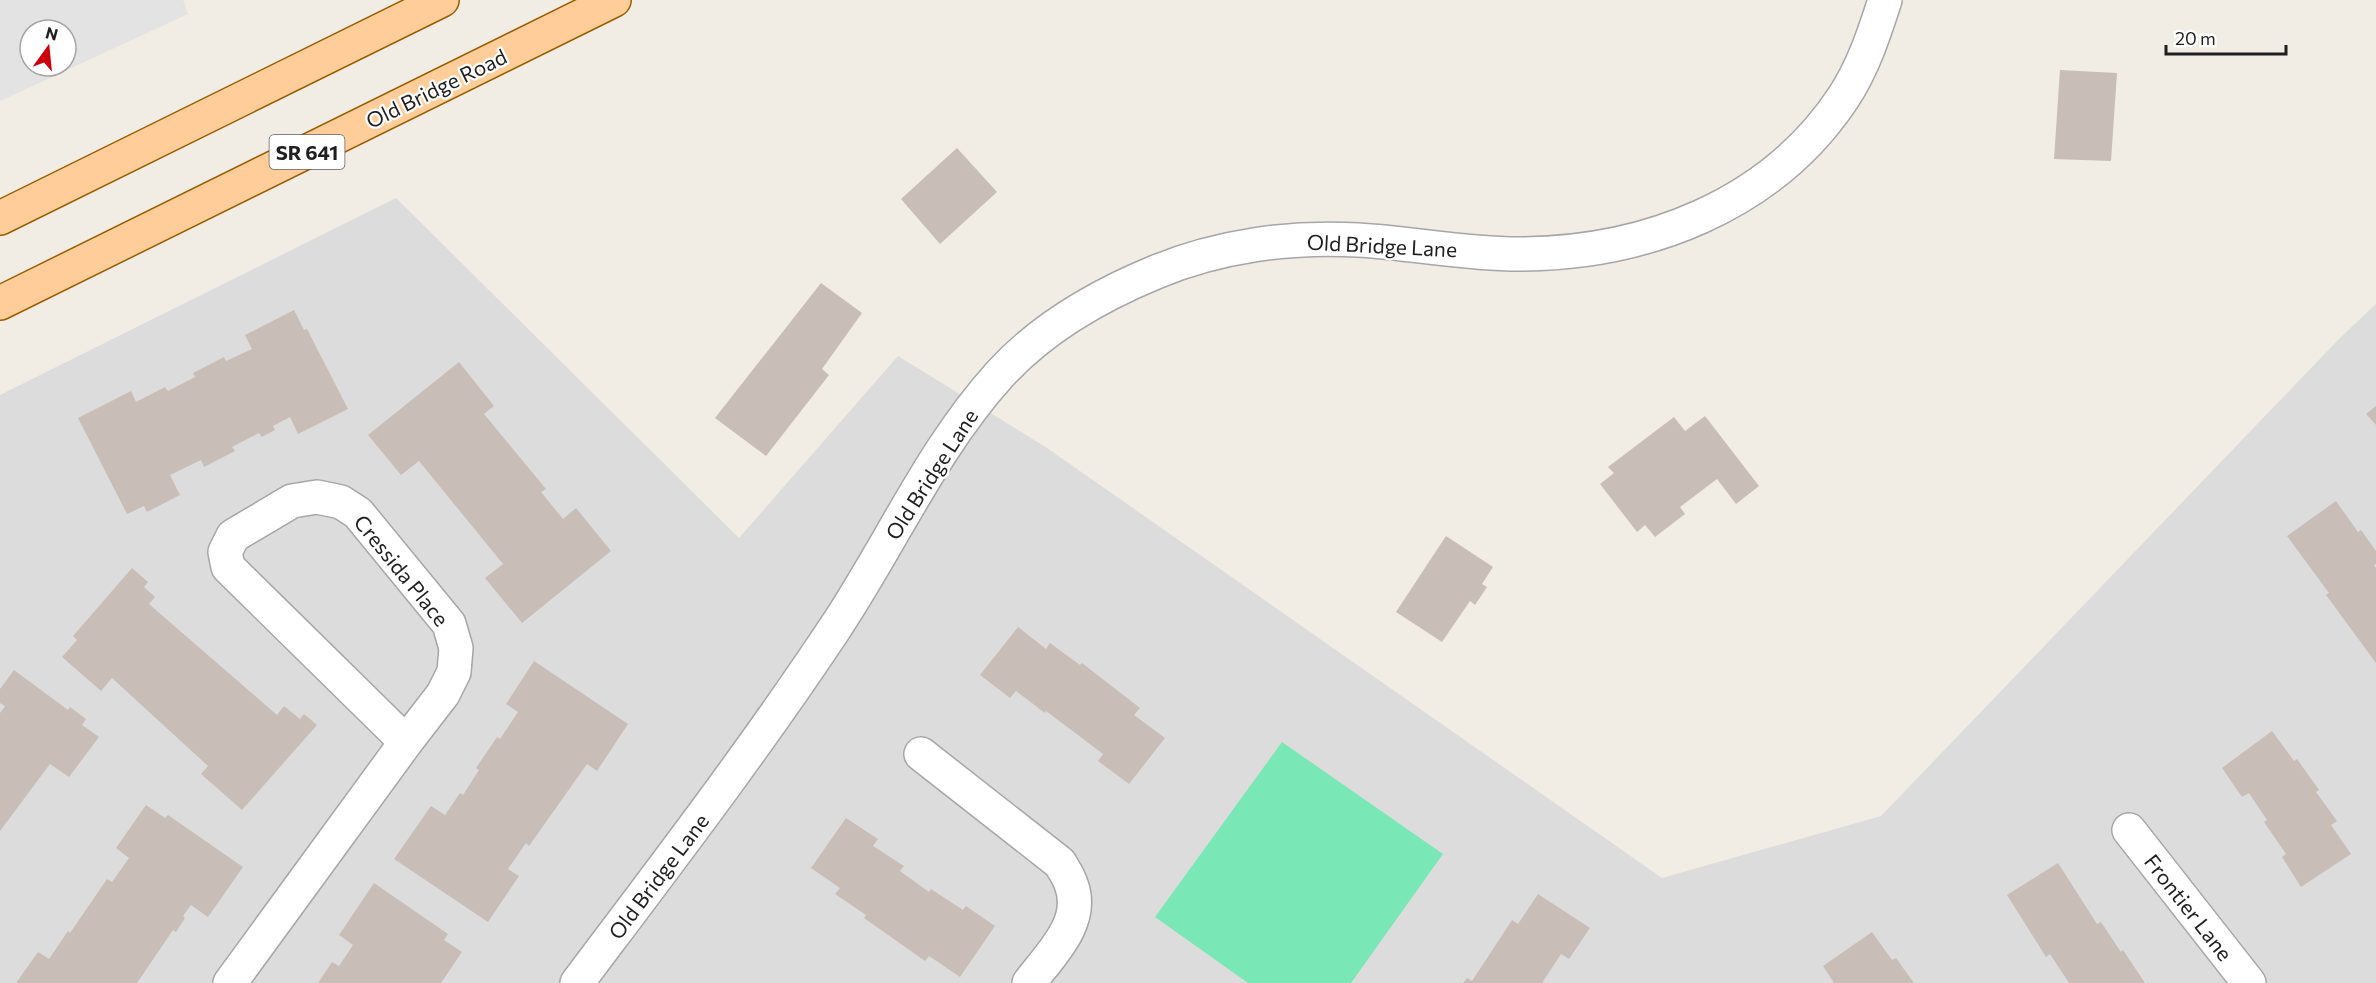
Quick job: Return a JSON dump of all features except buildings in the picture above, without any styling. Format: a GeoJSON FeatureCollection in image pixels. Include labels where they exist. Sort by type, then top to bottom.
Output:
{"type":"FeatureCollection","features":[{"type":"Feature","properties":{"kind":"main road"},"geometry":{"type":"LineString","coordinates":[[0,218],[442,0]]}},
{"type":"Feature","properties":{"kind":"main road","name":"Old Bridge Road"},"geometry":{"type":"LineString","coordinates":[[0,303],[614,0]]}},
{"type":"Feature","properties":{"kind":"street","name":"Old Bridge Lane"},"geometry":{"type":"LineString","coordinates":[[577,983],[711,806],[837,626],[952,434],[1002,372],[1040,337],[1107,295],[1158,271],[1222,251],[1277,241],[1353,239],[1518,254],[1596,249],[1659,233],[1719,209],[1762,184],[1811,140],[1844,96],[1870,47],[1885,0]]}},
{"type":"Feature","properties":{"kind":"street","name":"Cressida Place"},"geometry":{"type":"LineString","coordinates":[[230,983],[442,694],[454,672],[456,648],[449,624],[358,513],[341,502],[317,497],[300,500],[285,505],[233,536],[225,552],[228,567],[406,742]]}},
{"type":"Feature","properties":{"kind":"street"},"geometry":{"type":"LineString","coordinates":[[921,754],[1060,863],[1072,885],[1075,905],[1072,924],[1029,983]]}},
{"type":"Feature","properties":{"kind":"street","name":"Frontier Lane"},"geometry":{"type":"LineString","coordinates":[[2129,830],[2249,983]]}},
{"type":"Feature","properties":{"kind":"shaded area"},"geometry":{"type":"Polygon","coordinates":[[[0,0],[183,0],[188,14],[78,65],[78,18],[18,18],[18,78],[50,78],[0,101],[0,0]]]}},
{"type":"Feature","properties":{"kind":"shaded area"},"geometry":{"type":"Polygon","coordinates":[[[396,198],[739,538],[898,356],[1047,448],[1662,878],[1881,816],[2339,339],[2376,304],[2376,983],[0,983],[0,395],[396,198]]]}},
{"type":"Feature","properties":{"kind":"green space"},"geometry":{"type":"Polygon","coordinates":[[[1282,742],[1443,854],[1351,983],[1248,983],[1155,917],[1282,742]]]}}]}
